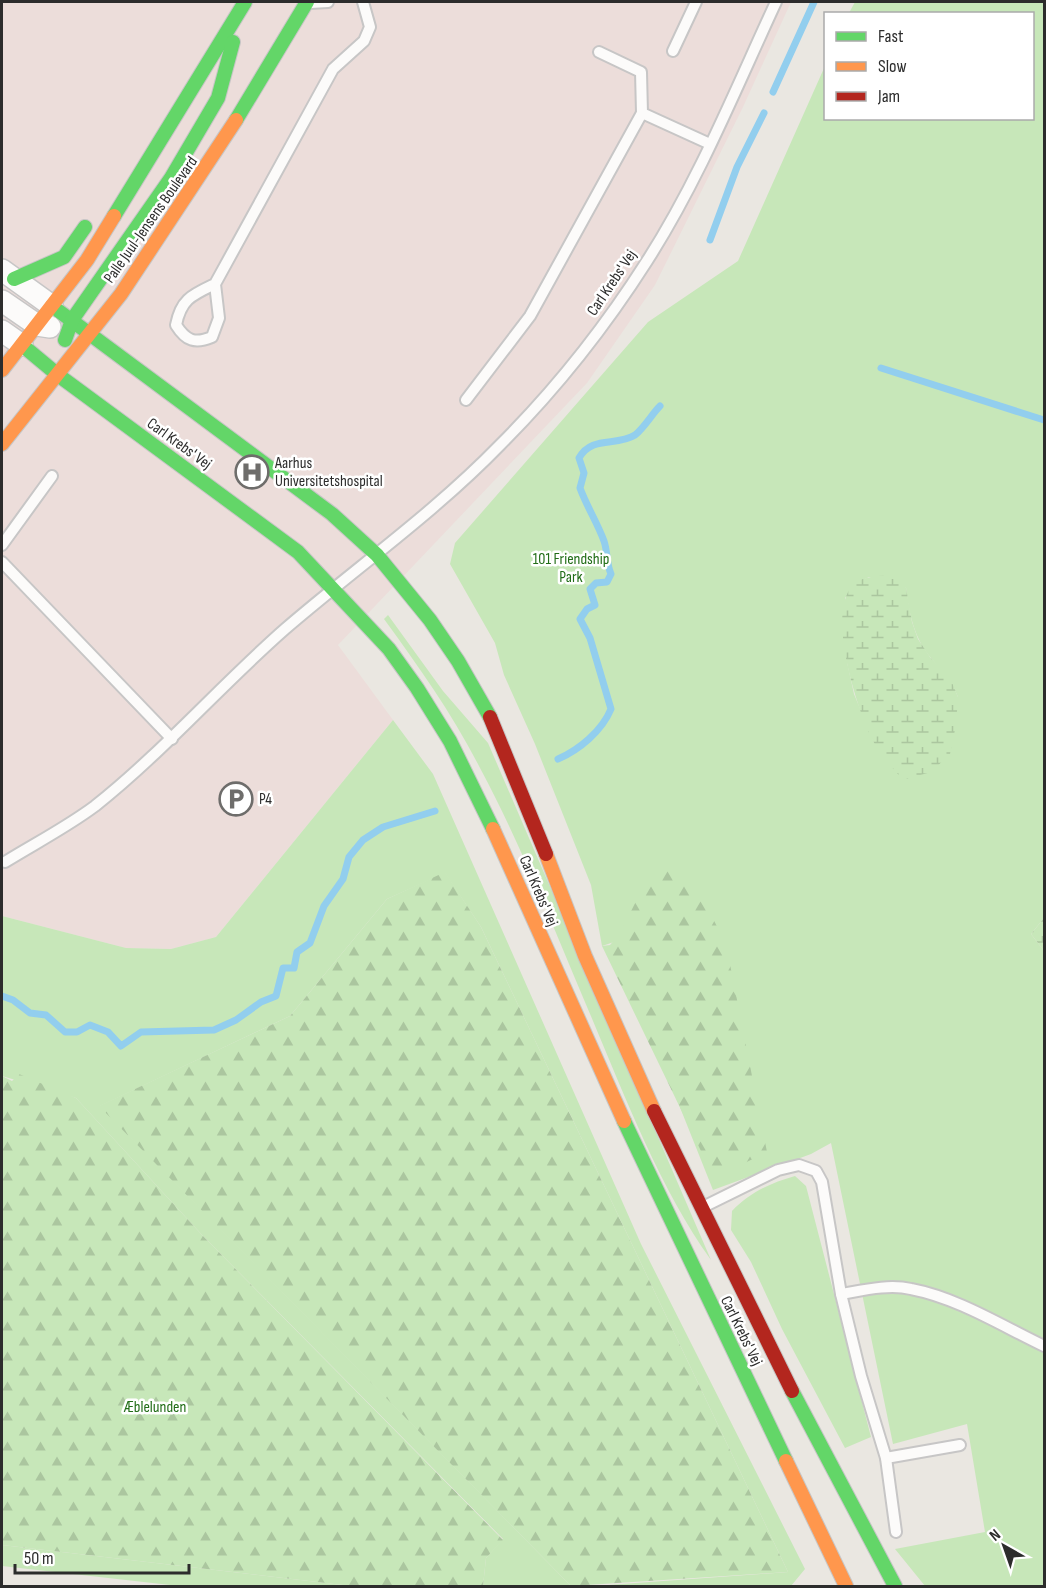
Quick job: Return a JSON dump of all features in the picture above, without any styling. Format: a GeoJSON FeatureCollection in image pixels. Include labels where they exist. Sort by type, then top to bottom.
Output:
{"type":"FeatureCollection","features":[{"type":"Feature","properties":{"kind":"street","name":"Palle Juul-Jensens Boulevard"},"geometry":{"type":"LineString","coordinates":[[2,370],[87,260],[245,2]]}},
{"type":"Feature","properties":{"kind":"street"},"geometry":{"type":"LineString","coordinates":[[58,375],[69,325],[171,178],[218,98],[245,2]]}},
{"type":"Feature","properties":{"kind":"street","name":"Palle Juul-Jensens Boulevard"},"geometry":{"type":"LineString","coordinates":[[2,444],[91,334],[215,156],[306,2]]}},
{"type":"Feature","properties":{"kind":"street"},"geometry":{"type":"LineString","coordinates":[[112,191],[180,111]]}},
{"type":"Feature","properties":{"kind":"street"},"geometry":{"type":"LineString","coordinates":[[8,274],[64,257],[93,217]]}},
{"type":"Feature","properties":{"kind":"street"},"geometry":{"type":"LineString","coordinates":[[8,274],[52,306],[69,325]]}},
{"type":"Feature","properties":{"kind":"street"},"geometry":{"type":"LineString","coordinates":[[2,300],[37,325],[69,325],[91,334]]}},
{"type":"Feature","properties":{"kind":"street"},"geometry":{"type":"LineString","coordinates":[[2,331],[22,345]]}},
{"type":"Feature","properties":{"kind":"street","name":"Carl Krebs' Vej"},"geometry":{"type":"LineString","coordinates":[[91,334],[332,514],[377,555],[430,620],[458,660],[489,715],[525,799],[585,956],[700,1209],[870,1544],[895,1587]]}},
{"type":"Feature","properties":{"kind":"street","name":"Carl Krebs' Vej"},"geometry":{"type":"LineString","coordinates":[[22,345],[58,375],[298,552],[389,649],[450,741],[488,817],[555,971],[663,1206],[846,1587]]}},
{"type":"Feature","properties":{"kind":"lane"},"geometry":{"type":"LineString","coordinates":[[306,2],[328,2]]}},
{"type":"Feature","properties":{"kind":"lane"},"geometry":{"type":"LineString","coordinates":[[215,284],[190,296],[178,310],[176,325],[184,338],[199,342],[212,337],[219,318],[215,284],[333,69],[364,41],[370,27],[363,2]]}},
{"type":"Feature","properties":{"kind":"lane"},"geometry":{"type":"LineString","coordinates":[[673,51],[696,2]]}},
{"type":"Feature","properties":{"kind":"lane","name":"Carl Krebs' Vej"},"geometry":{"type":"LineString","coordinates":[[377,555],[438,504],[501,445],[595,336],[649,258],[710,144],[776,2]]}},
{"type":"Feature","properties":{"kind":"lane"},"geometry":{"type":"LineString","coordinates":[[466,400],[530,316],[642,113],[641,72],[600,52]]}},
{"type":"Feature","properties":{"kind":"lane"},"geometry":{"type":"LineString","coordinates":[[642,113],[710,144]]}},
{"type":"Feature","properties":{"kind":"lane"},"geometry":{"type":"LineString","coordinates":[[2,545],[52,476]]}},
{"type":"Feature","properties":{"kind":"lane"},"geometry":{"type":"LineString","coordinates":[[5,862],[93,807],[172,739],[283,631],[377,555]]}},
{"type":"Feature","properties":{"kind":"lane"},"geometry":{"type":"LineString","coordinates":[[2,562],[172,739]]}},
{"type":"Feature","properties":{"kind":"lane"},"geometry":{"type":"LineString","coordinates":[[700,1209],[778,1170],[799,1165],[816,1171],[822,1182],[841,1294],[861,1376],[886,1458],[896,1532]]}},
{"type":"Feature","properties":{"kind":"lane"},"geometry":{"type":"LineString","coordinates":[[841,1294],[880,1288],[909,1288],[940,1297],[1044,1346]]}},
{"type":"Feature","properties":{"kind":"lane"},"geometry":{"type":"LineString","coordinates":[[886,1458],[960,1445]]}},
{"type":"Feature","properties":{"kind":"shaded area","name":"Aarhus Universitetshospital"},"geometry":{"type":"Polygon","coordinates":[[[2,2],[791,2],[743,107],[655,285],[587,383],[338,645],[393,720],[216,937],[171,949],[126,948],[2,916],[2,2]]]}},
{"type":"Feature","properties":{"kind":"green space","name":"101 Friendship Park"},"geometry":{"type":"Polygon","coordinates":[[[855,2],[1044,2],[1044,918],[1031,934],[1044,951],[1044,1586],[925,1586],[895,1549],[985,1532],[967,1424],[893,1444],[831,1143],[811,1154],[713,1190],[614,942],[602,946],[591,885],[535,744],[504,675],[495,643],[450,564],[455,543],[648,322],[738,261],[824,68],[824,120],[1034,120],[1034,12],[850,12],[855,2]],[[869,577],[855,584],[845,598],[847,662],[854,694],[874,742],[958,697],[920,642],[911,616],[906,588],[869,577]]]}},
{"type":"Feature","properties":{"kind":"green space"},"geometry":{"type":"Polygon","coordinates":[[[890,575],[906,588],[912,622],[918,639],[930,657],[950,678],[958,697],[956,725],[950,754],[931,772],[903,780],[886,761],[866,725],[852,684],[843,637],[842,615],[846,597],[854,584],[867,578],[890,575]]]}},
{"type":"Feature","properties":{"kind":"green space"},"geometry":{"type":"Polygon","coordinates":[[[388,615],[443,691],[488,743],[711,1260],[691,1231],[656,1166],[534,880],[470,748],[423,673],[384,619],[388,615]]]}},
{"type":"Feature","properties":{"kind":"green space"},"geometry":{"type":"Polygon","coordinates":[[[393,720],[433,774],[641,1244],[805,1569],[791,1586],[594,1586],[788,1572],[481,927],[445,873],[387,899],[290,1016],[100,1106],[571,1586],[483,1586],[486,1558],[503,1539],[203,1236],[76,1098],[2,1076],[2,916],[126,948],[171,949],[216,937],[393,720]]]}},
{"type":"Feature","properties":{"kind":"green space"},"geometry":{"type":"Polygon","coordinates":[[[672,864],[690,874],[726,944],[767,1152],[714,1178],[602,946],[610,945],[618,935],[651,878],[672,864]]]}},
{"type":"Feature","properties":{"kind":"green space"},"geometry":{"type":"Polygon","coordinates":[[[445,872],[481,927],[788,1572],[571,1586],[99,1106],[290,1016],[387,899],[445,872]]]}},
{"type":"Feature","properties":{"kind":"green space"},"geometry":{"type":"Polygon","coordinates":[[[1044,918],[1044,951],[1031,934],[1044,918]]]}},
{"type":"Feature","properties":{"kind":"green space","name":"Æblelunden"},"geometry":{"type":"Polygon","coordinates":[[[19,1074],[76,1098],[203,1236],[503,1540],[486,1558],[483,1586],[351,1586],[2,1545],[2,1076],[12,1081],[19,1074]]]}},
{"type":"Feature","properties":{"kind":"green space"},"geometry":{"type":"Polygon","coordinates":[[[795,1176],[806,1186],[871,1437],[845,1448],[782,1329],[751,1262],[731,1230],[732,1211],[746,1199],[760,1189],[795,1176]]]}},
{"type":"Feature","properties":{"kind":"green space"},"geometry":{"type":"Polygon","coordinates":[[[2,1545],[351,1586],[179,1586],[2,1566],[2,1545]]]}},
{"type":"Feature","properties":{"kind":"waterway"},"geometry":{"type":"LineString","coordinates":[[773,92],[814,2]]}},
{"type":"Feature","properties":{"kind":"waterway"},"geometry":{"type":"LineString","coordinates":[[710,240],[737,167],[764,113]]}},
{"type":"Feature","properties":{"kind":"waterway"},"geometry":{"type":"LineString","coordinates":[[881,368],[1044,420]]}},
{"type":"Feature","properties":{"kind":"waterway"},"geometry":{"type":"LineString","coordinates":[[558,759],[589,739],[602,725],[611,709],[590,638],[580,619],[587,609],[595,605],[590,589],[596,583],[607,582],[611,574],[604,541],[580,488],[584,473],[579,458],[591,446],[635,435],[660,406]]}},
{"type":"Feature","properties":{"kind":"waterway"},"geometry":{"type":"LineString","coordinates":[[2,996],[13,1000],[30,1013],[46,1015],[65,1032],[77,1032],[90,1025],[108,1032],[121,1046],[141,1032],[214,1030],[236,1020],[261,1002],[276,996],[283,968],[294,968],[297,952],[310,943],[324,906],[343,879],[349,857],[363,840],[383,827],[435,811]]}},
{"type":"Feature","properties":{"kind":"traffic: fast"},"geometry":{"type":"LineString","coordinates":[[114,216],[245,2]]}},
{"type":"Feature","properties":{"kind":"traffic: fast"},"geometry":{"type":"LineString","coordinates":[[236,120],[307,2]]}},
{"type":"Feature","properties":{"kind":"traffic: fast"},"geometry":{"type":"LineString","coordinates":[[65,340],[72,320],[171,178],[218,98],[233,42]]}},
{"type":"Feature","properties":{"kind":"traffic: fast"},"geometry":{"type":"LineString","coordinates":[[14,279],[64,257],[85,227]]}},
{"type":"Feature","properties":{"kind":"traffic: fast"},"geometry":{"type":"LineString","coordinates":[[52,306],[332,514],[377,555],[430,620],[458,661],[490,717]]}},
{"type":"Feature","properties":{"kind":"traffic: fast"},"geometry":{"type":"LineString","coordinates":[[22,345],[58,375],[298,552],[389,649],[417,688],[450,741],[493,829]]}},
{"type":"Feature","properties":{"kind":"traffic: fast"},"geometry":{"type":"LineString","coordinates":[[624,1121],[786,1461]]}},
{"type":"Feature","properties":{"kind":"traffic: fast"},"geometry":{"type":"LineString","coordinates":[[792,1391],[895,1586]]}},
{"type":"Feature","properties":{"kind":"traffic: slow"},"geometry":{"type":"LineString","coordinates":[[2,444],[121,294],[236,120]]}},
{"type":"Feature","properties":{"kind":"traffic: slow"},"geometry":{"type":"LineString","coordinates":[[2,370],[87,260],[114,216]]}},
{"type":"Feature","properties":{"kind":"traffic: slow"},"geometry":{"type":"LineString","coordinates":[[493,829],[624,1121]]}},
{"type":"Feature","properties":{"kind":"traffic: slow"},"geometry":{"type":"LineString","coordinates":[[546,854],[585,956],[654,1111]]}},
{"type":"Feature","properties":{"kind":"traffic: slow"},"geometry":{"type":"LineString","coordinates":[[786,1461],[846,1586]]}},
{"type":"Feature","properties":{"kind":"traffic: jam"},"geometry":{"type":"LineString","coordinates":[[490,717],[546,854]]}},
{"type":"Feature","properties":{"kind":"traffic: jam"},"geometry":{"type":"LineString","coordinates":[[654,1111],[792,1391]]}},
{"type":"Feature","properties":{"kind":"place","name":"Aarhus Universitetshospital"},"geometry":{"type":"Point","coordinates":[252,472]}},
{"type":"Feature","properties":{"kind":"place","name":"P4"},"geometry":{"type":"Point","coordinates":[236,799]}}]}
